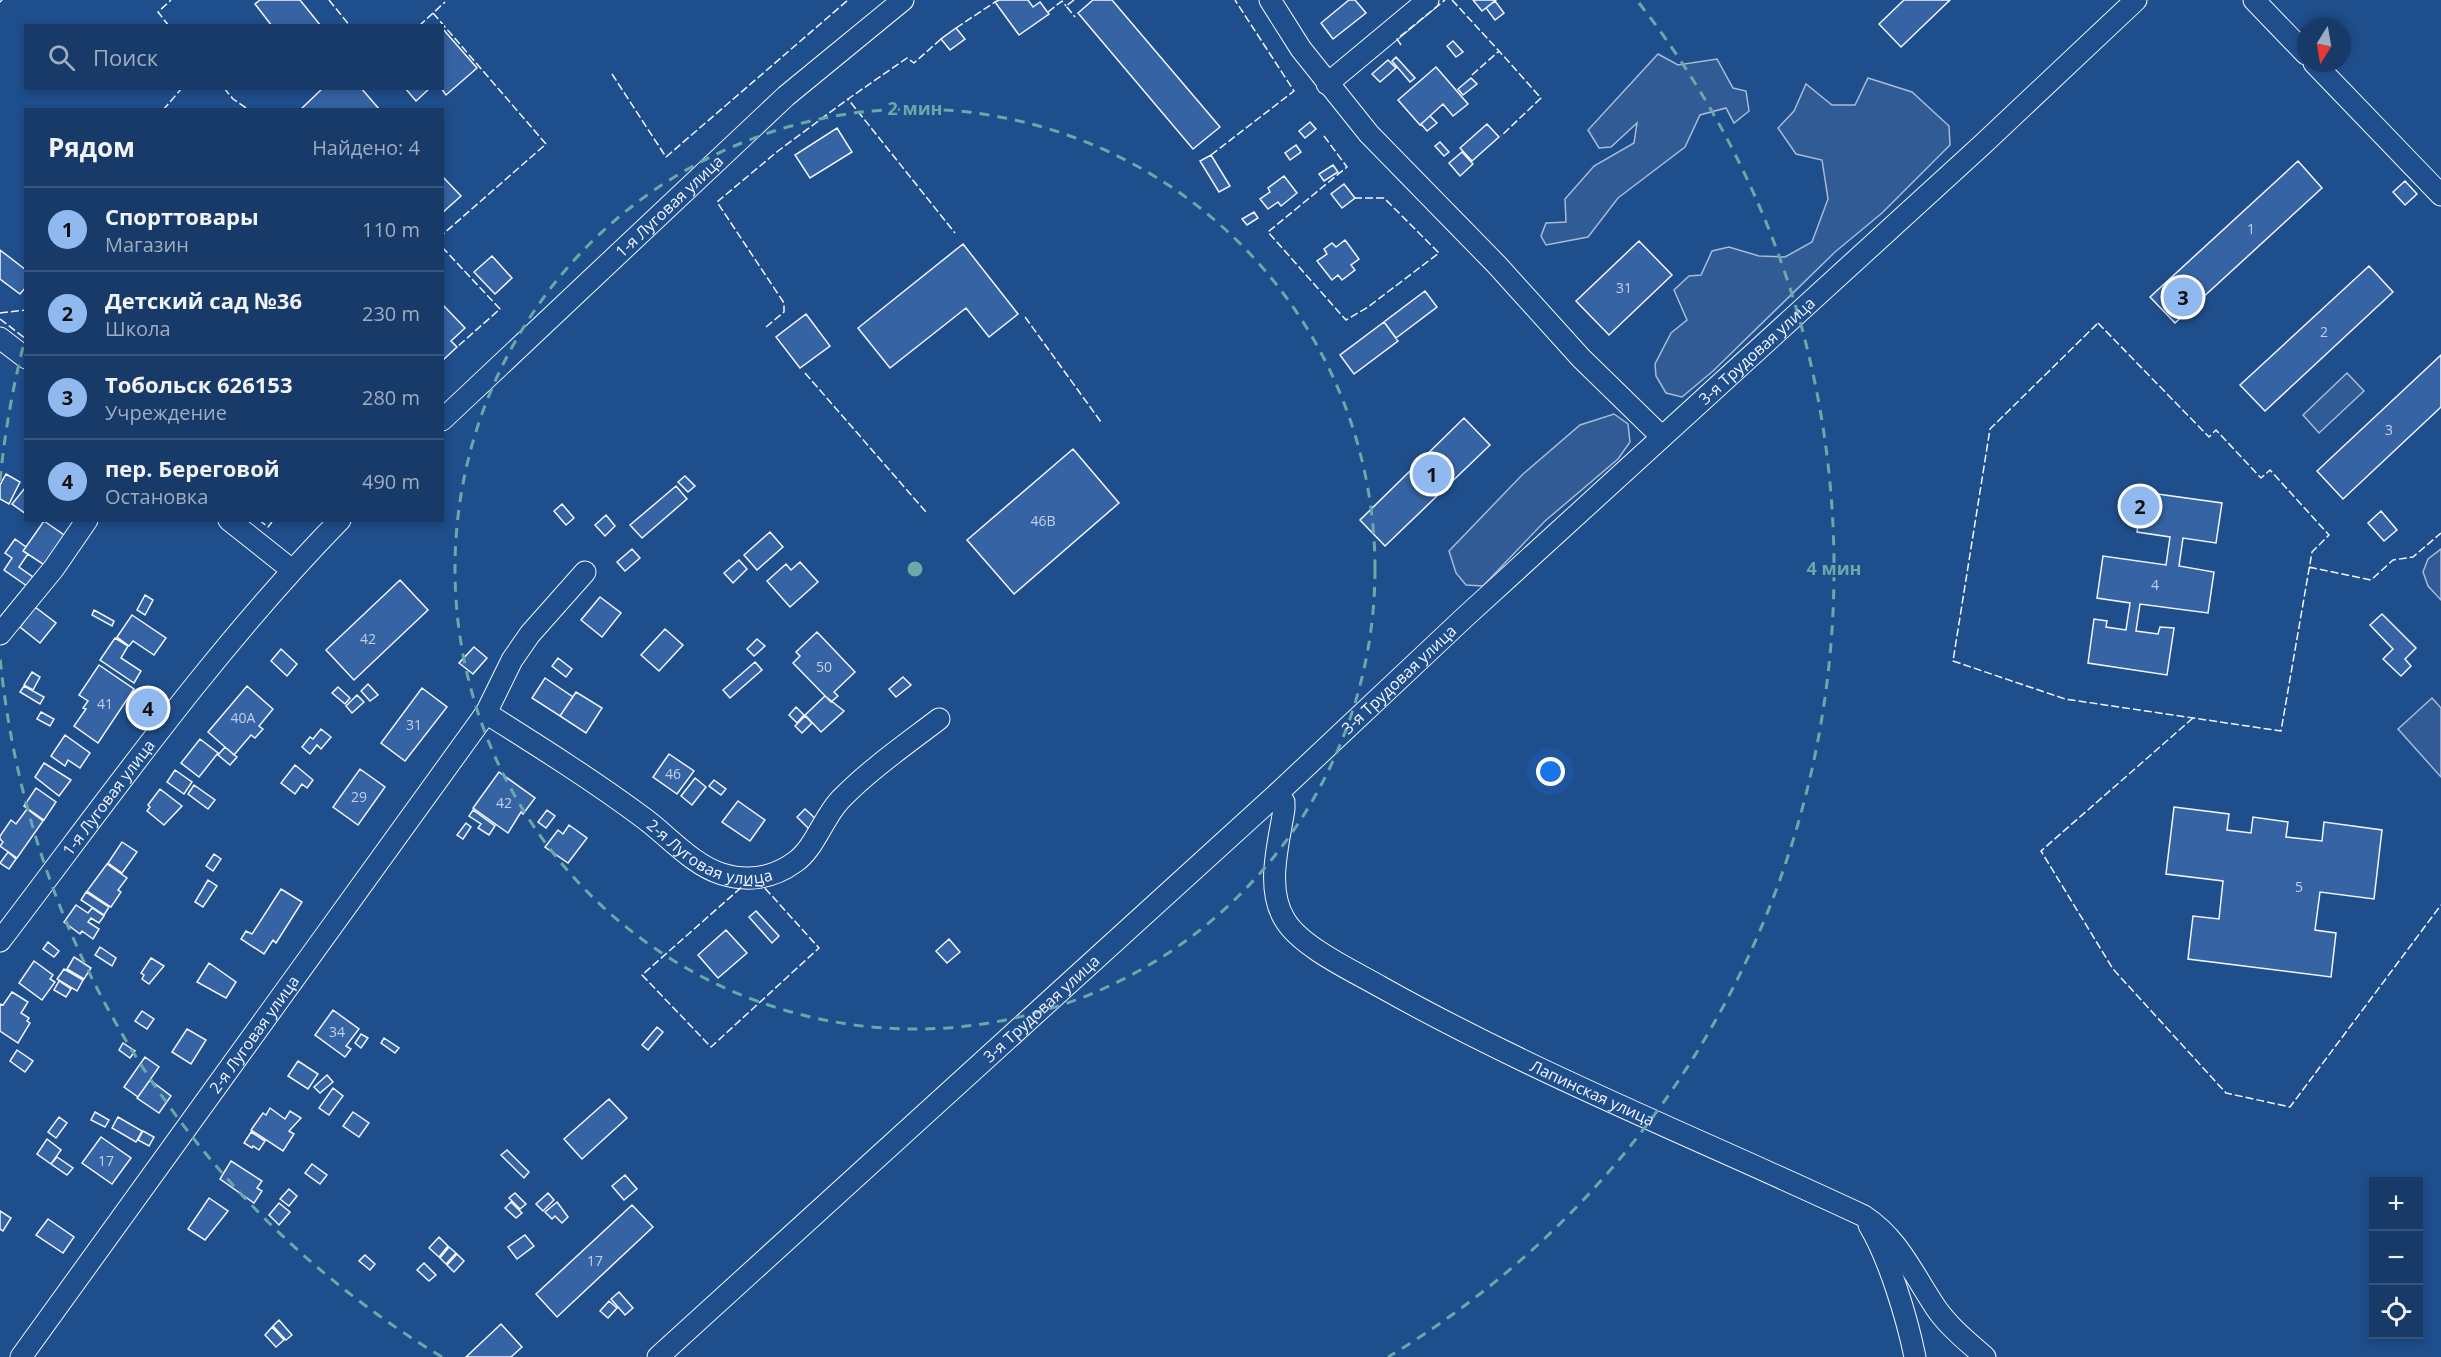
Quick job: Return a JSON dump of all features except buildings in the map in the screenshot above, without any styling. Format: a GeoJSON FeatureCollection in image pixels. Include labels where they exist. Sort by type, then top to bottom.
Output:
{"type":"FeatureCollection","features":[{"type":"Feature","properties":{"kind":"street","name":"1-я Луговая улица"},"geometry":{"type":"LineString","coordinates":[[444,418],[786,96],[903,0]]}},
{"type":"Feature","properties":{"kind":"street"},"geometry":{"type":"LineString","coordinates":[[1270,0],[1301,49],[1369,134],[1497,265],[1581,358],[1662,437]]}},
{"type":"Feature","properties":{"kind":"street"},"geometry":{"type":"LineString","coordinates":[[1327,84],[1428,0]]}},
{"type":"Feature","properties":{"kind":"street","name":"3-я Трудовая улица"},"geometry":{"type":"LineString","coordinates":[[658,1357],[1278,793],[1465,617],[1974,152],[2136,0]]}},
{"type":"Feature","properties":{"kind":"street"},"geometry":{"type":"LineString","coordinates":[[2254,0],[2297,45]]}},
{"type":"Feature","properties":{"kind":"street"},"geometry":{"type":"LineString","coordinates":[[2323,72],[2441,195]]}},
{"type":"Feature","properties":{"kind":"street"},"geometry":{"type":"LineString","coordinates":[[1,340],[24,357]]}},
{"type":"Feature","properties":{"kind":"street"},"geometry":{"type":"LineString","coordinates":[[0,634],[54,568],[86,522]]}},
{"type":"Feature","properties":{"kind":"street"},"geometry":{"type":"LineString","coordinates":[[232,522],[292,570]]}},
{"type":"Feature","properties":{"kind":"street","name":"1-я Луговая улица"},"geometry":{"type":"LineString","coordinates":[[0,941],[168,722],[292,570],[338,522]]}},
{"type":"Feature","properties":{"kind":"street","name":"2-я Луговая улица"},"geometry":{"type":"LineString","coordinates":[[21,1357],[486,713],[512,660],[530,634],[585,572]]}},
{"type":"Feature","properties":{"kind":"street","name":"2-я Луговая улица"},"geometry":{"type":"LineString","coordinates":[[486,713],[610,795],[706,867],[736,878],[752,878],[782,871],[798,860],[841,799],[899,749],[939,719]]}},
{"type":"Feature","properties":{"kind":"street","name":"Лапинская улица"},"geometry":{"type":"LineString","coordinates":[[1278,793],[1284,802],[1284,809],[1275,889],[1283,918],[1298,936],[1337,962],[1440,1020],[1613,1104],[1864,1216],[1880,1227],[1896,1245],[1946,1321],[1985,1357]]}},
{"type":"Feature","properties":{"kind":"street"},"geometry":{"type":"LineString","coordinates":[[1864,1216],[1878,1239],[1909,1330],[1915,1357]]}},
{"type":"Feature","properties":{"kind":"shaded area"},"geometry":{"type":"Polygon","coordinates":[[[1658,54],[1678,65],[1717,59],[1733,88],[1746,91],[1749,111],[1734,123],[1726,108],[1700,115],[1685,147],[1618,198],[1588,237],[1546,245],[1541,236],[1546,223],[1566,222],[1565,199],[1594,166],[1634,143],[1637,123],[1611,147],[1599,148],[1588,130],[1658,54]]]}},
{"type":"Feature","properties":{"kind":"shaded area"},"geometry":{"type":"Polygon","coordinates":[[[1868,78],[1912,92],[1949,126],[1950,145],[1882,213],[1835,252],[1713,371],[1682,397],[1666,393],[1656,376],[1655,364],[1671,333],[1687,320],[1674,290],[1689,276],[1701,275],[1712,251],[1729,247],[1759,256],[1785,257],[1812,242],[1828,199],[1822,160],[1796,154],[1778,128],[1794,111],[1806,84],[1832,105],[1855,105],[1868,78]]]}},
{"type":"Feature","properties":{"kind":"shaded area"},"geometry":{"type":"Polygon","coordinates":[[[2347,373],[2364,391],[2319,433],[2303,415],[2347,373]]]}},
{"type":"Feature","properties":{"kind":"shaded area"},"geometry":{"type":"Polygon","coordinates":[[[1614,414],[1628,424],[1630,442],[1618,459],[1545,521],[1483,586],[1466,585],[1456,573],[1449,551],[1522,475],[1580,425],[1614,414]]]}},
{"type":"Feature","properties":{"kind":"shaded area"},"geometry":{"type":"Polygon","coordinates":[[[2441,549],[2441,600],[2428,586],[2423,572],[2428,559],[2441,549]]]}},
{"type":"Feature","properties":{"kind":"shaded area"},"geometry":{"type":"Polygon","coordinates":[[[2432,698],[2441,708],[2441,777],[2398,729],[2432,698]]]}},
{"type":"Feature","properties":{"kind":"fence"},"geometry":{"type":"LineString","coordinates":[[167,24],[158,12],[171,0]]}},
{"type":"Feature","properties":{"kind":"fence"},"geometry":{"type":"LineString","coordinates":[[329,0],[348,24]]}},
{"type":"Feature","properties":{"kind":"fence"},"geometry":{"type":"LineString","coordinates":[[612,74],[666,157],[848,0]]}},
{"type":"Feature","properties":{"kind":"fence"},"geometry":{"type":"LineString","coordinates":[[1074,0],[1066,6],[1075,17]]}},
{"type":"Feature","properties":{"kind":"fence"},"geometry":{"type":"LineString","coordinates":[[1211,155],[1294,91],[1235,0]]}},
{"type":"Feature","properties":{"kind":"fence"},"geometry":{"type":"LineString","coordinates":[[1401,45],[1397,39],[1445,0]]}},
{"type":"Feature","properties":{"kind":"fence"},"geometry":{"type":"LineString","coordinates":[[1452,0],[1499,51]]}},
{"type":"Feature","properties":{"kind":"fence"},"geometry":{"type":"LineString","coordinates":[[1048,12],[1062,1],[1066,6]]}},
{"type":"Feature","properties":{"kind":"fence"},"geometry":{"type":"LineString","coordinates":[[421,24],[445,2]]}},
{"type":"Feature","properties":{"kind":"fence"},"geometry":{"type":"LineString","coordinates":[[956,28],[995,2]]}},
{"type":"Feature","properties":{"kind":"fence"},"geometry":{"type":"LineString","coordinates":[[433,13],[442,24]]}},
{"type":"Feature","properties":{"kind":"fence"},"geometry":{"type":"LineString","coordinates":[[444,26],[546,144],[444,233]]}},
{"type":"Feature","properties":{"kind":"fence"},"geometry":{"type":"LineString","coordinates":[[941,39],[914,63],[907,58],[848,99],[955,233]]}},
{"type":"Feature","properties":{"kind":"fence"},"geometry":{"type":"LineString","coordinates":[[1472,75],[1499,51],[1541,98],[1501,136]]}},
{"type":"Feature","properties":{"kind":"fence"},"geometry":{"type":"LineString","coordinates":[[165,108],[180,90]]}},
{"type":"Feature","properties":{"kind":"fence"},"geometry":{"type":"LineString","coordinates":[[226,90],[233,99],[246,108]]}},
{"type":"Feature","properties":{"kind":"fence"},"geometry":{"type":"LineString","coordinates":[[766,327],[784,312],[784,303],[717,202],[778,151],[848,99]]}},
{"type":"Feature","properties":{"kind":"fence"},"geometry":{"type":"LineString","coordinates":[[1324,136],[1347,167],[1268,232],[1346,320],[1368,307],[1439,253],[1384,198],[1355,198]]}},
{"type":"Feature","properties":{"kind":"fence"},"geometry":{"type":"LineString","coordinates":[[444,249],[500,309],[457,347]]}},
{"type":"Feature","properties":{"kind":"fence"},"geometry":{"type":"LineString","coordinates":[[0,313],[24,310]]}},
{"type":"Feature","properties":{"kind":"fence"},"geometry":{"type":"LineString","coordinates":[[1025,317],[1101,422]]}},
{"type":"Feature","properties":{"kind":"fence"},"geometry":{"type":"LineString","coordinates":[[0,319],[24,337]]}},
{"type":"Feature","properties":{"kind":"fence"},"geometry":{"type":"LineString","coordinates":[[2098,323],[2209,437],[2216,430],[2261,478],[2270,470],[2329,535],[2312,552],[2281,731],[2065,699],[1953,661],[1990,429],[2098,323]]}},
{"type":"Feature","properties":{"kind":"fence"},"geometry":{"type":"LineString","coordinates":[[805,373],[926,512]]}},
{"type":"Feature","properties":{"kind":"fence"},"geometry":{"type":"LineString","coordinates":[[262,522],[268,527],[272,522]]}},
{"type":"Feature","properties":{"kind":"fence"},"geometry":{"type":"LineString","coordinates":[[2309,567],[2371,580],[2393,560],[2413,557],[2441,533]]}},
{"type":"Feature","properties":{"kind":"fence"},"geometry":{"type":"LineString","coordinates":[[2193,718],[2041,851],[2113,969],[2226,1093],[2290,1107],[2441,905]]}},
{"type":"Feature","properties":{"kind":"fence"},"geometry":{"type":"LineString","coordinates":[[744,885],[763,886],[819,948],[711,1047],[642,975],[744,885]]}},
{"type":"Feature","properties":{"kind":"place","name":"Тобольск 626153"},"geometry":{"type":"Point","coordinates":[2183,297]}},
{"type":"Feature","properties":{"kind":"place","name":"Спорттовары"},"geometry":{"type":"Point","coordinates":[1432,474]}},
{"type":"Feature","properties":{"kind":"place","name":"Детский сад №36"},"geometry":{"type":"Point","coordinates":[2140,506]}},
{"type":"Feature","properties":{"kind":"place","name":"пер. Береговой"},"geometry":{"type":"Point","coordinates":[148,708]}}]}
